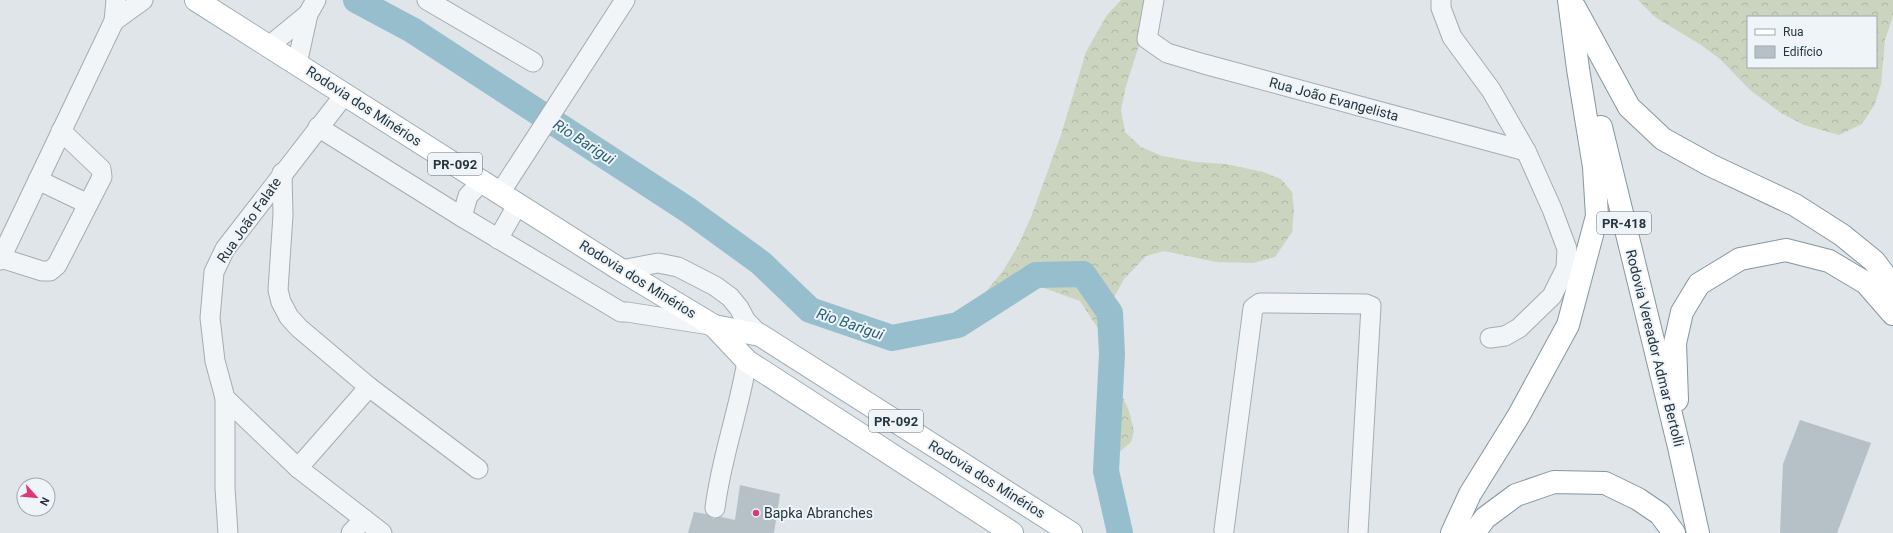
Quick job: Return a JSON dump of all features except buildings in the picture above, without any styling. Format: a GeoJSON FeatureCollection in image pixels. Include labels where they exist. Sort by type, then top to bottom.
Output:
{"type":"FeatureCollection","features":[{"type":"Feature","properties":{"kind":"main road","name":"Rodovia dos Minérios"},"geometry":{"type":"LineString","coordinates":[[196,0],[621,270],[714,326],[747,361],[1012,533]]}},
{"type":"Feature","properties":{"kind":"main road"},"geometry":{"type":"LineString","coordinates":[[1570,0],[1629,107],[1663,139],[1710,165],[1795,205],[1842,236],[1868,257],[1893,286]]}},
{"type":"Feature","properties":{"kind":"main road"},"geometry":{"type":"LineString","coordinates":[[1452,533],[1470,494],[1519,415],[1568,325],[1597,216],[1594,167],[1578,69],[1570,0]]}},
{"type":"Feature","properties":{"kind":"main road","name":"Rodovia Vereador Admar Bertolli"},"geometry":{"type":"LineString","coordinates":[[1570,0],[1679,447],[1698,533]]}},
{"type":"Feature","properties":{"kind":"main road"},"geometry":{"type":"LineString","coordinates":[[1679,447],[1675,343],[1682,312],[1699,284],[1740,259],[1786,250],[1829,261],[1866,283],[1893,314]]}},
{"type":"Feature","properties":{"kind":"main road","name":"Rodovia dos Minérios"},"geometry":{"type":"LineString","coordinates":[[714,326],[760,335],[1071,533]]}},
{"type":"Feature","properties":{"kind":"main road"},"geometry":{"type":"LineString","coordinates":[[1474,533],[1485,518],[1516,495],[1554,482],[1604,483],[1638,499],[1660,514],[1674,533]]}},
{"type":"Feature","properties":{"kind":"street"},"geometry":{"type":"LineString","coordinates":[[61,131],[102,169],[102,177],[57,265],[50,271],[42,271],[0,259],[61,131],[114,21],[116,0]]}},
{"type":"Feature","properties":{"kind":"street"},"geometry":{"type":"LineString","coordinates":[[114,21],[143,0]]}},
{"type":"Feature","properties":{"kind":"street"},"geometry":{"type":"LineString","coordinates":[[427,0],[533,62]]}},
{"type":"Feature","properties":{"kind":"street"},"geometry":{"type":"LineString","coordinates":[[500,193],[625,0]]}},
{"type":"Feature","properties":{"kind":"street","name":"Rua João Evangelista"},"geometry":{"type":"LineString","coordinates":[[1154,0],[1147,39],[1167,53],[1526,151]]}},
{"type":"Feature","properties":{"kind":"street"},"geometry":{"type":"LineString","coordinates":[[1441,0],[1441,8],[1452,37],[1491,90],[1526,151],[1552,209],[1567,249],[1566,268],[1552,296],[1519,328],[1505,336],[1490,338]]}},
{"type":"Feature","properties":{"kind":"street"},"geometry":{"type":"LineString","coordinates":[[269,46],[312,7]]}},
{"type":"Feature","properties":{"kind":"street"},"geometry":{"type":"LineString","coordinates":[[297,64],[312,7]]}},
{"type":"Feature","properties":{"kind":"street","name":"Rua João Falate"},"geometry":{"type":"LineString","coordinates":[[228,533],[225,488],[225,398],[212,340],[210,318],[211,284],[214,272],[225,249],[282,173],[345,94]]}},
{"type":"Feature","properties":{"kind":"street"},"geometry":{"type":"LineString","coordinates":[[318,127],[498,239],[621,312],[714,326]]}},
{"type":"Feature","properties":{"kind":"street"},"geometry":{"type":"LineString","coordinates":[[282,173],[284,215],[278,290],[289,316],[300,328],[369,387],[478,469]]}},
{"type":"Feature","properties":{"kind":"street"},"geometry":{"type":"LineString","coordinates":[[38,180],[88,204]]}},
{"type":"Feature","properties":{"kind":"street"},"geometry":{"type":"LineString","coordinates":[[462,217],[468,196],[482,181]]}},
{"type":"Feature","properties":{"kind":"street"},"geometry":{"type":"LineString","coordinates":[[498,239],[518,204]]}},
{"type":"Feature","properties":{"kind":"street"},"geometry":{"type":"LineString","coordinates":[[621,270],[658,263],[678,267],[715,286],[730,297],[739,308],[746,321],[760,335]]}},
{"type":"Feature","properties":{"kind":"street"},"geometry":{"type":"LineString","coordinates":[[1224,530],[1253,308],[1260,304],[1366,304],[1371,306],[1358,533]]}},
{"type":"Feature","properties":{"kind":"street"},"geometry":{"type":"LineString","coordinates":[[715,508],[722,463],[744,384],[747,361]]}},
{"type":"Feature","properties":{"kind":"street"},"geometry":{"type":"LineString","coordinates":[[298,468],[369,387]]}},
{"type":"Feature","properties":{"kind":"street"},"geometry":{"type":"LineString","coordinates":[[225,398],[298,468],[382,533]]}},
{"type":"Feature","properties":{"kind":"street"},"geometry":{"type":"LineString","coordinates":[[351,533],[364,519]]}},
{"type":"Feature","properties":{"kind":"green space"},"geometry":{"type":"Polygon","coordinates":[[[1121,0],[1148,0],[1148,17],[1126,86],[1121,110],[1125,132],[1141,147],[1162,156],[1196,162],[1226,164],[1263,172],[1281,179],[1292,192],[1294,210],[1292,232],[1275,257],[1253,263],[1216,262],[1164,251],[1146,256],[1124,279],[1113,299],[1106,327],[1106,345],[1112,373],[1129,411],[1134,431],[1131,442],[1116,455],[1098,457],[1105,339],[1080,301],[1033,284],[952,334],[944,335],[952,323],[979,300],[1003,271],[1019,244],[1031,217],[1061,135],[1086,52],[1107,15],[1121,0]]]}},
{"type":"Feature","properties":{"kind":"green space"},"geometry":{"type":"Polygon","coordinates":[[[1638,0],[1893,0],[1893,16],[1885,40],[1881,84],[1875,104],[1862,124],[1839,135],[1804,125],[1781,113],[1750,90],[1720,59],[1701,45],[1655,17],[1638,0]]]}},
{"type":"Feature","properties":{"kind":"waterway","name":"Rio Barigui"},"geometry":{"type":"LineString","coordinates":[[356,0],[412,30],[688,210],[761,263],[810,310],[892,338],[958,325],[1036,275],[1083,274],[1110,313],[1112,354],[1106,471],[1120,533]]}},
{"type":"Feature","properties":{"kind":"place","name":"Bapka Abranches"},"geometry":{"type":"Point","coordinates":[756,513]}}]}
